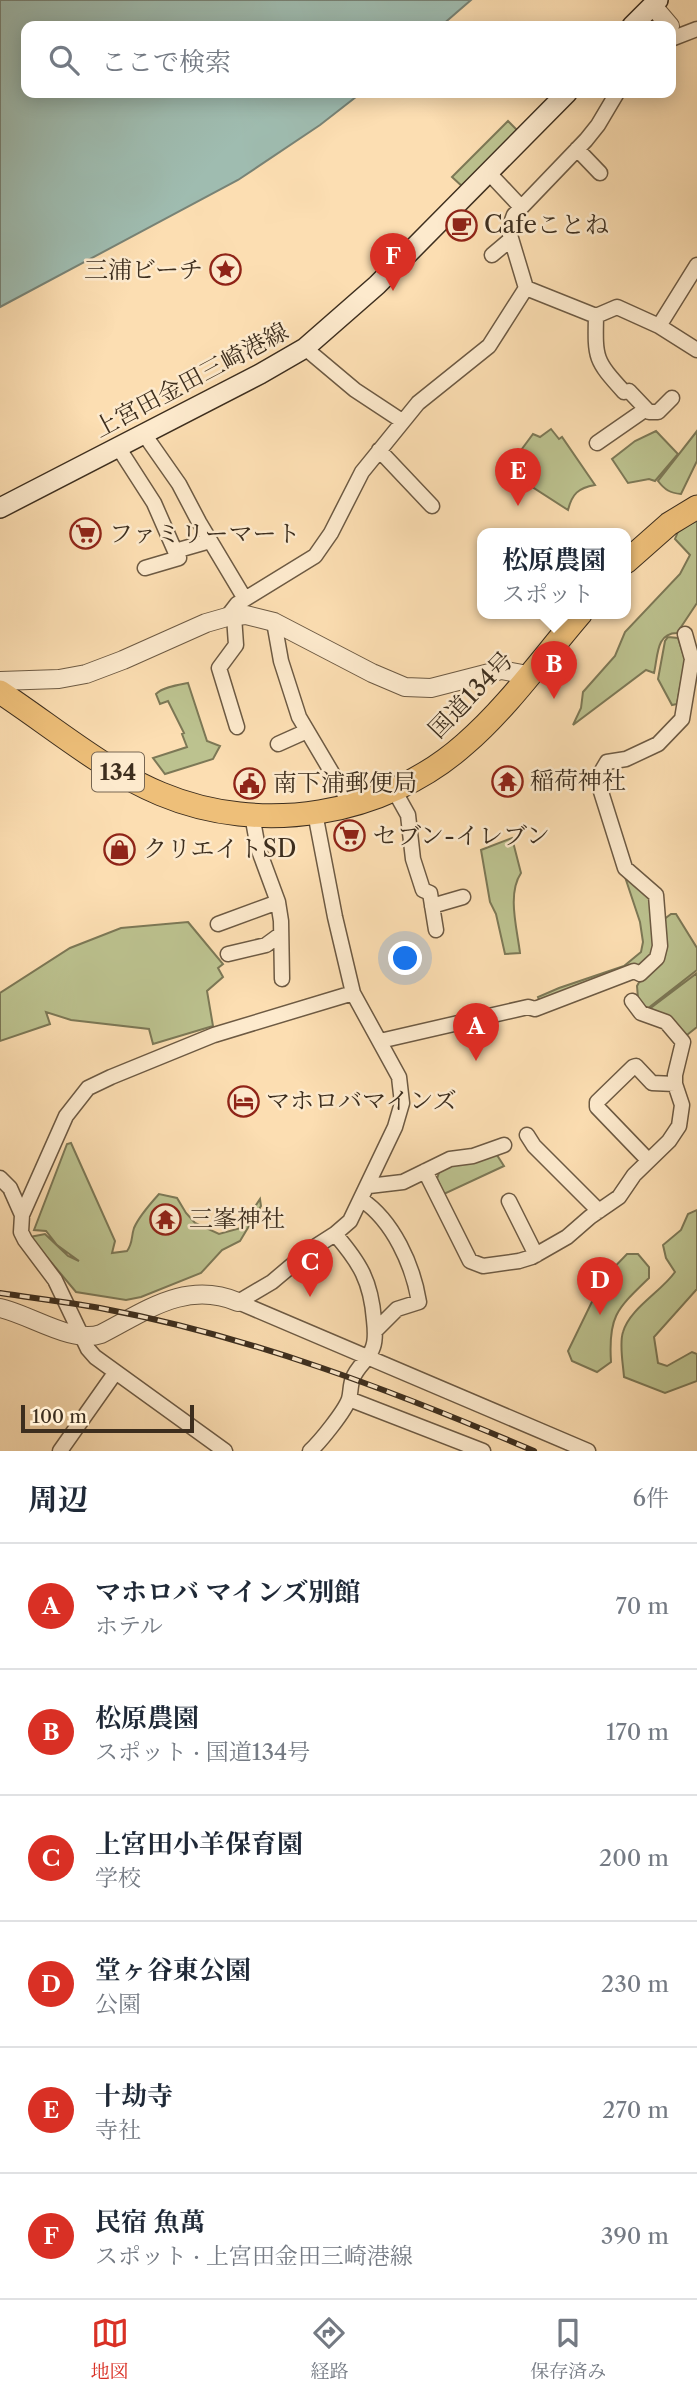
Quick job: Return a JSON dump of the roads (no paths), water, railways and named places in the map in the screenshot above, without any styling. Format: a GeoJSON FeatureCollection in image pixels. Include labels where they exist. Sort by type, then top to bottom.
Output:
{"type":"FeatureCollection","features":[{"type":"Feature","properties":{"kind":"highway"},"geometry":{"type":"LineString","coordinates":[[631,558],[669,524],[697,507]]}},
{"type":"Feature","properties":{"kind":"highway","name":"国道134号"},"geometry":{"type":"LineString","coordinates":[[0,692],[123,775],[162,794],[206,808],[252,816],[315,813],[351,805],[394,790],[428,772],[465,745],[576,619]]}},
{"type":"Feature","properties":{"kind":"main road"},"geometry":{"type":"LineString","coordinates":[[637,21],[655,3]]}},
{"type":"Feature","properties":{"kind":"main road","name":"上宮田金田三崎港線"},"geometry":{"type":"LineString","coordinates":[[0,508],[260,374],[305,348],[370,291],[562,98]]}},
{"type":"Feature","properties":{"kind":"street"},"geometry":{"type":"LineString","coordinates":[[655,3],[666,21]]}},
{"type":"Feature","properties":{"kind":"street"},"geometry":{"type":"LineString","coordinates":[[676,32],[697,29]]}},
{"type":"Feature","properties":{"kind":"street"},"geometry":{"type":"LineString","coordinates":[[526,288],[511,239],[512,220],[520,206],[598,125],[614,98]]}},
{"type":"Feature","properties":{"kind":"street"},"geometry":{"type":"LineString","coordinates":[[577,149],[600,173]]}},
{"type":"Feature","properties":{"kind":"street"},"geometry":{"type":"LineString","coordinates":[[488,172],[520,206]]}},
{"type":"Feature","properties":{"kind":"street"},"geometry":{"type":"LineString","coordinates":[[492,255],[511,239]]}},
{"type":"Feature","properties":{"kind":"street"},"geometry":{"type":"LineString","coordinates":[[659,326],[697,265]]}},
{"type":"Feature","properties":{"kind":"street"},"geometry":{"type":"LineString","coordinates":[[526,288],[596,316],[617,307],[659,326],[697,350]]}},
{"type":"Feature","properties":{"kind":"street"},"geometry":{"type":"LineString","coordinates":[[238,717],[227,679],[219,668],[236,645],[231,616],[236,606],[315,556],[331,533],[362,472],[379,450],[426,394],[489,345],[526,288]]}},
{"type":"Feature","properties":{"kind":"street"},"geometry":{"type":"LineString","coordinates":[[596,316],[595,352],[602,368],[624,392],[629,391],[649,412],[658,412],[672,398]]}},
{"type":"Feature","properties":{"kind":"street"},"geometry":{"type":"LineString","coordinates":[[305,348],[355,390],[402,421]]}},
{"type":"Feature","properties":{"kind":"street"},"geometry":{"type":"LineString","coordinates":[[598,444],[646,409]]}},
{"type":"Feature","properties":{"kind":"street"},"geometry":{"type":"LineString","coordinates":[[144,434],[179,484],[245,599]]}},
{"type":"Feature","properties":{"kind":"street"},"geometry":{"type":"LineString","coordinates":[[118,447],[153,503],[178,558],[145,568]]}},
{"type":"Feature","properties":{"kind":"street"},"geometry":{"type":"LineString","coordinates":[[379,450],[424,502]]}},
{"type":"Feature","properties":{"kind":"street"},"geometry":{"type":"LineString","coordinates":[[175,551],[210,541]]}},
{"type":"Feature","properties":{"kind":"street"},"geometry":{"type":"LineString","coordinates":[[0,681],[59,679],[86,674],[206,623],[231,616],[253,616],[274,622],[372,673],[405,687],[431,688],[501,670],[528,675]]}},
{"type":"Feature","properties":{"kind":"street"},"geometry":{"type":"LineString","coordinates":[[274,622],[281,661],[299,718],[351,805]]}},
{"type":"Feature","properties":{"kind":"street"},"geometry":{"type":"LineString","coordinates":[[380,1041],[528,1007],[535,1009],[634,971],[640,974],[657,958],[660,946],[656,895],[625,868],[597,779],[607,762],[626,759],[658,744],[682,719],[692,659],[685,634]]}},
{"type":"Feature","properties":{"kind":"street"},"geometry":{"type":"LineString","coordinates":[[278,744],[307,731]]}},
{"type":"Feature","properties":{"kind":"street"},"geometry":{"type":"LineString","coordinates":[[394,790],[408,815],[413,859],[423,890],[430,894],[436,930]]}},
{"type":"Feature","properties":{"kind":"street"},"geometry":{"type":"LineString","coordinates":[[238,1302],[272,1282],[350,1221],[369,1186],[402,1103],[400,1077],[353,993],[315,813]]}},
{"type":"Feature","properties":{"kind":"street"},"geometry":{"type":"LineString","coordinates":[[252,816],[258,848],[278,902],[282,979]]}},
{"type":"Feature","properties":{"kind":"street"},"geometry":{"type":"LineString","coordinates":[[432,906],[463,897]]}},
{"type":"Feature","properties":{"kind":"street"},"geometry":{"type":"LineString","coordinates":[[218,924],[278,902]]}},
{"type":"Feature","properties":{"kind":"street"},"geometry":{"type":"LineString","coordinates":[[228,954],[266,945],[281,934]]}},
{"type":"Feature","properties":{"kind":"street"},"geometry":{"type":"LineString","coordinates":[[225,1451],[94,1357],[55,1280],[25,1240],[21,1232],[22,1215],[66,1116],[88,1088],[111,1076],[214,1035],[353,993]]}},
{"type":"Feature","properties":{"kind":"street"},"geometry":{"type":"LineString","coordinates":[[425,1171],[470,1261],[483,1266],[519,1261],[536,1255],[568,1237],[582,1223],[619,1197],[634,1175],[669,1141],[679,1126],[682,1105],[675,1084],[683,1042],[666,1022],[641,1013],[632,1002]]}},
{"type":"Feature","properties":{"kind":"street"},"geometry":{"type":"LineString","coordinates":[[648,1160],[597,1107],[597,1102],[636,1066],[652,1083],[675,1084]]}},
{"type":"Feature","properties":{"kind":"street"},"geometry":{"type":"LineString","coordinates":[[527,1135],[572,1178],[599,1212]]}},
{"type":"Feature","properties":{"kind":"street"},"geometry":{"type":"LineString","coordinates":[[369,1186],[403,1182],[450,1159],[472,1156],[504,1145]]}},
{"type":"Feature","properties":{"kind":"street"},"geometry":{"type":"LineString","coordinates":[[2,1183],[10,1188],[22,1215]]}},
{"type":"Feature","properties":{"kind":"street"},"geometry":{"type":"LineString","coordinates":[[362,1200],[377,1212],[403,1253],[415,1280],[419,1302],[397,1310],[375,1331]]}},
{"type":"Feature","properties":{"kind":"street"},"geometry":{"type":"LineString","coordinates":[[508,1201],[536,1255]]}},
{"type":"Feature","properties":{"kind":"street"},"geometry":{"type":"LineString","coordinates":[[310,1451],[327,1433],[349,1399],[349,1387],[358,1365],[368,1359],[374,1344],[369,1285],[352,1254],[335,1234]]}},
{"type":"Feature","properties":{"kind":"street"},"geometry":{"type":"LineString","coordinates":[[0,1308],[34,1319],[64,1333],[83,1337],[101,1334],[177,1296],[205,1293],[225,1296],[588,1451]]}},
{"type":"Feature","properties":{"kind":"street"},"geometry":{"type":"LineString","coordinates":[[60,1451],[115,1373]]}},
{"type":"Feature","properties":{"kind":"street"},"geometry":{"type":"LineString","coordinates":[[349,1399],[482,1451]]}},
{"type":"Feature","properties":{"kind":"railway"},"geometry":{"type":"LineString","coordinates":[[0,1293],[88,1306],[156,1320],[266,1350],[375,1387],[534,1451]]}},
{"type":"Feature","properties":{"kind":"place","name":"Cafeことね"},"geometry":{"type":"Point","coordinates":[461,225]}},
{"type":"Feature","properties":{"kind":"place","name":"三浦ビーチ"},"geometry":{"type":"Point","coordinates":[226,270]}},
{"type":"Feature","properties":{"kind":"place","name":"民宿 魚萬"},"geometry":{"type":"Point","coordinates":[393,291]}},
{"type":"Feature","properties":{"kind":"place","name":"十劫寺"},"geometry":{"type":"Point","coordinates":[518,506]}},
{"type":"Feature","properties":{"kind":"place","name":"ファミリーマート"},"geometry":{"type":"Point","coordinates":[86,534]}},
{"type":"Feature","properties":{"kind":"place","name":"松原農園"},"geometry":{"type":"Point","coordinates":[554,699]}},
{"type":"Feature","properties":{"kind":"place","name":"稲荷神社"},"geometry":{"type":"Point","coordinates":[507,781]}},
{"type":"Feature","properties":{"kind":"place","name":"南下浦郵便局"},"geometry":{"type":"Point","coordinates":[250,783]}},
{"type":"Feature","properties":{"kind":"place","name":"セブン-イレブン"},"geometry":{"type":"Point","coordinates":[350,836]}},
{"type":"Feature","properties":{"kind":"place","name":"クリエイトSD"},"geometry":{"type":"Point","coordinates":[120,849]}},
{"type":"Feature","properties":{"kind":"place","name":"マホロバ マインズ別館"},"geometry":{"type":"Point","coordinates":[476,1061]}},
{"type":"Feature","properties":{"kind":"place","name":"マホロバマインズ"},"geometry":{"type":"Point","coordinates":[243,1101]}},
{"type":"Feature","properties":{"kind":"place","name":"三峯神社"},"geometry":{"type":"Point","coordinates":[166,1219]}},
{"type":"Feature","properties":{"kind":"place","name":"上宮田小羊保育園"},"geometry":{"type":"Point","coordinates":[310,1297]}},
{"type":"Feature","properties":{"kind":"place","name":"堂ヶ谷東公園"},"geometry":{"type":"Point","coordinates":[600,1315]}}]}
